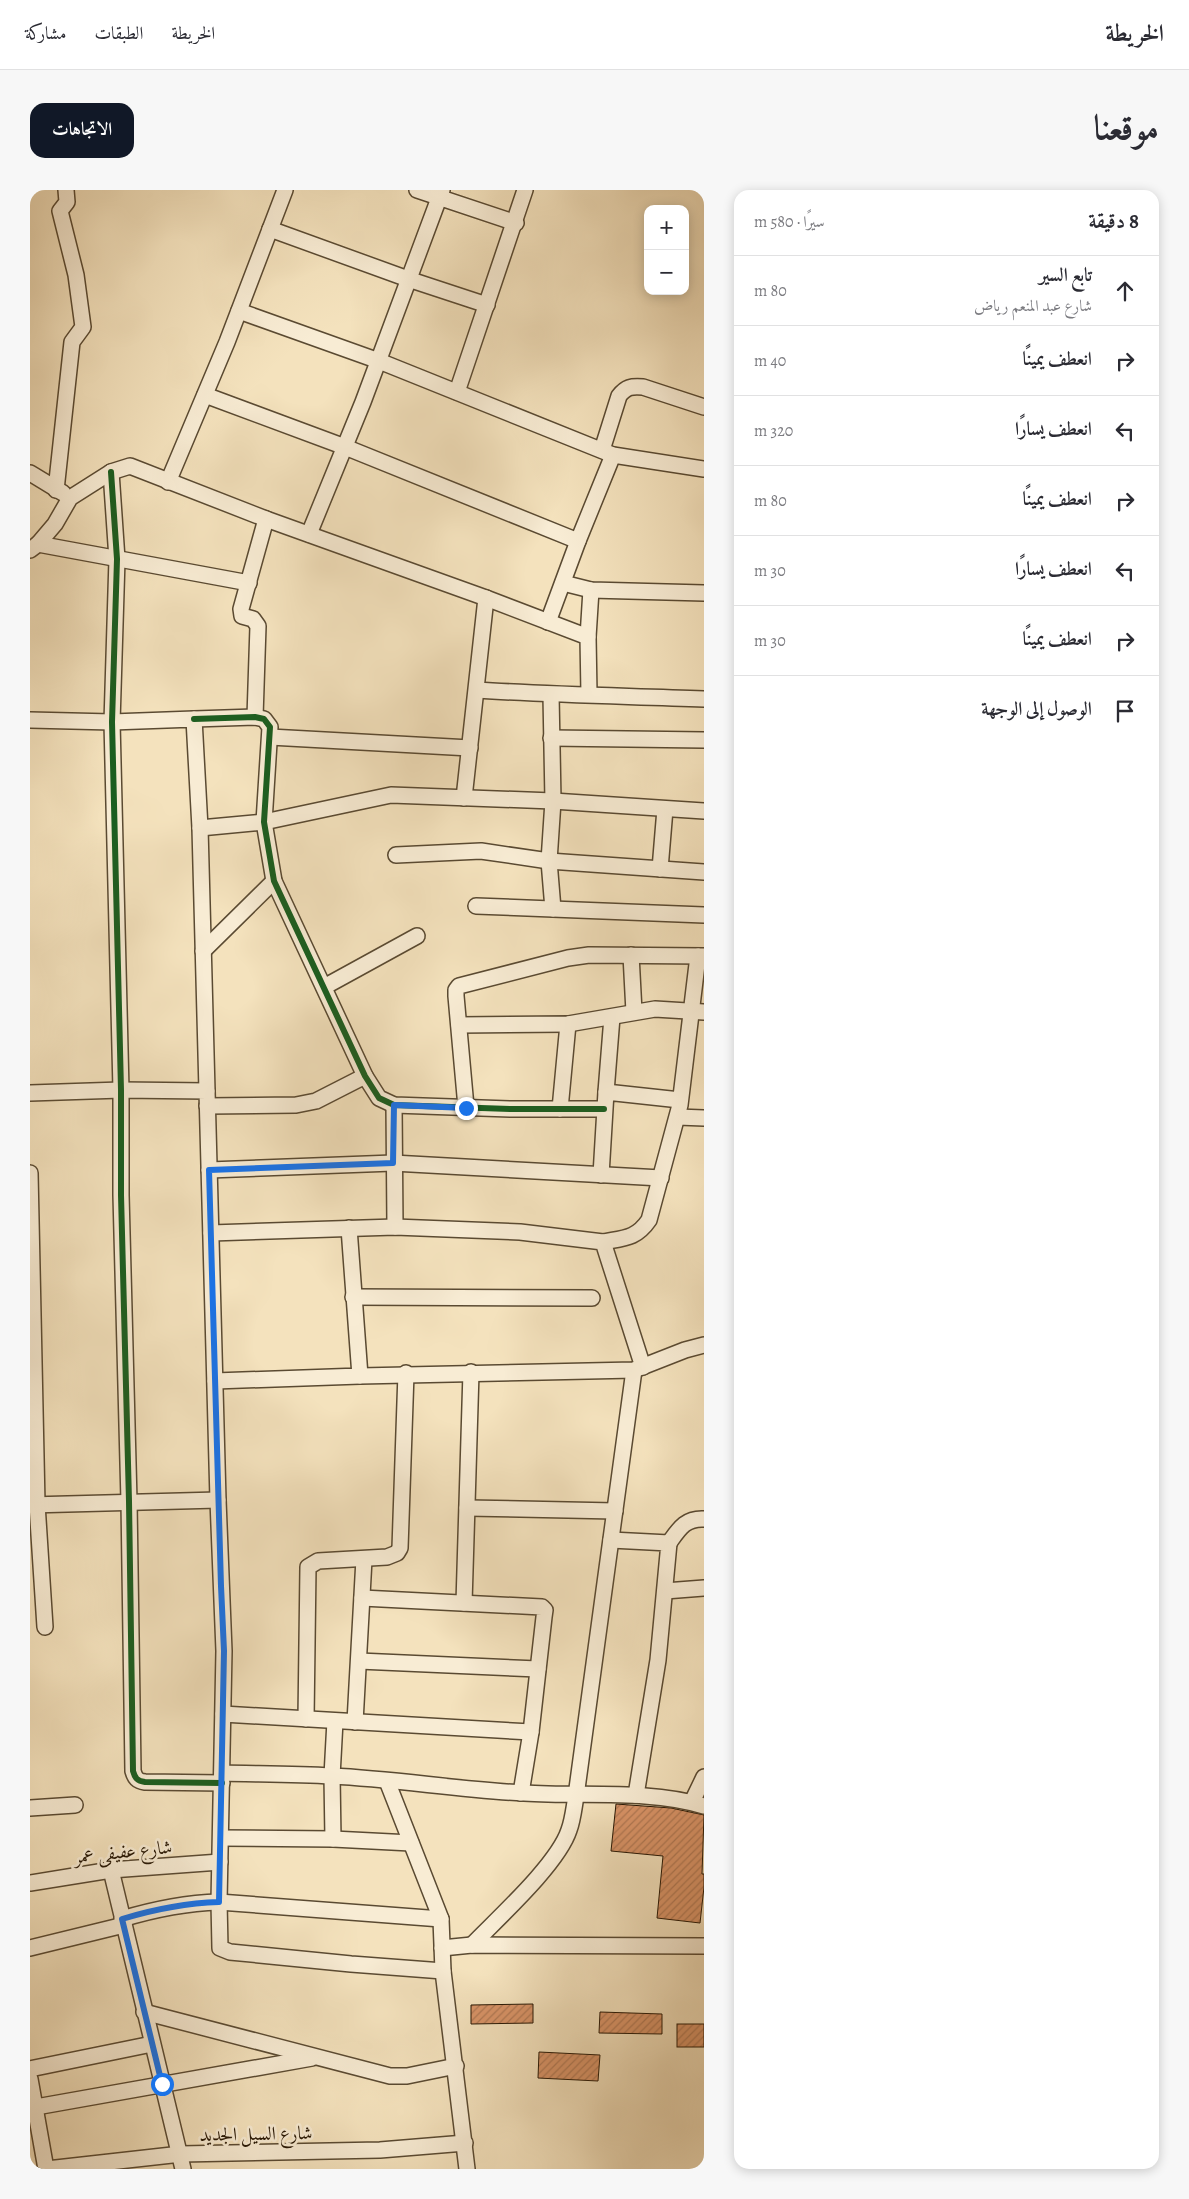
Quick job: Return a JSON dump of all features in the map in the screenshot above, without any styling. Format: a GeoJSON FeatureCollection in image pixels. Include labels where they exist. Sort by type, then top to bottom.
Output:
{"type":"FeatureCollection","features":[{"type":"Feature","properties":{"kind":"street"},"geometry":{"type":"LineString","coordinates":[[56,490],[72,342],[75,336],[81,333],[83,327],[76,275],[60,211],[67,202],[66,190]]}},
{"type":"Feature","properties":{"kind":"street"},"geometry":{"type":"LineString","coordinates":[[168,482],[239,311],[285,190]]}},
{"type":"Feature","properties":{"kind":"street"},"geometry":{"type":"LineString","coordinates":[[417,190],[440,194],[516,223]]}},
{"type":"Feature","properties":{"kind":"street"},"geometry":{"type":"LineString","coordinates":[[457,392],[526,190]]}},
{"type":"Feature","properties":{"kind":"street"},"geometry":{"type":"LineString","coordinates":[[310,534],[379,361],[440,194]]}},
{"type":"Feature","properties":{"kind":"street"},"geometry":{"type":"LineString","coordinates":[[270,229],[408,279],[487,305]]}},
{"type":"Feature","properties":{"kind":"street"},"geometry":{"type":"LineString","coordinates":[[239,311],[379,361],[608,453],[704,469]]}},
{"type":"Feature","properties":{"kind":"street"},"geometry":{"type":"LineString","coordinates":[[548,622],[564,583],[608,453],[619,396],[625,389],[633,386],[643,387],[704,407]]}},
{"type":"Feature","properties":{"kind":"street"},"geometry":{"type":"LineString","coordinates":[[205,395],[345,447],[578,541]]}},
{"type":"Feature","properties":{"kind":"street"},"geometry":{"type":"LineString","coordinates":[[34,547],[55,524],[70,498],[111,472],[130,466],[266,519],[486,598],[588,637]]}},
{"type":"Feature","properties":{"kind":"street"},"geometry":{"type":"LineString","coordinates":[[111,472],[117,559],[112,722],[135,1777],[139,1781],[144,1782],[222,1778],[332,1776],[522,1793],[576,1796],[636,1795],[698,1804],[704,1777]]}},
{"type":"Feature","properties":{"kind":"street"},"geometry":{"type":"LineString","coordinates":[[30,473],[70,498]]}},
{"type":"Feature","properties":{"kind":"street"},"geometry":{"type":"LineString","coordinates":[[256,717],[258,626],[253,618],[244,617],[241,613],[266,519]]}},
{"type":"Feature","properties":{"kind":"street"},"geometry":{"type":"LineString","coordinates":[[34,547],[117,559],[249,583]]}},
{"type":"Feature","properties":{"kind":"street"},"geometry":{"type":"LineString","coordinates":[[564,583],[591,590],[704,593]]}},
{"type":"Feature","properties":{"kind":"street"},"geometry":{"type":"LineString","coordinates":[[589,694],[588,637],[591,590]]}},
{"type":"Feature","properties":{"kind":"street"},"geometry":{"type":"LineString","coordinates":[[464,798],[486,598]]}},
{"type":"Feature","properties":{"kind":"street"},"geometry":{"type":"LineString","coordinates":[[477,690],[550,695],[589,694],[704,699]]}},
{"type":"Feature","properties":{"kind":"street"},"geometry":{"type":"LineString","coordinates":[[550,695],[553,802],[549,861],[553,909]]}},
{"type":"Feature","properties":{"kind":"street"},"geometry":{"type":"LineString","coordinates":[[30,720],[112,722],[256,717],[267,722],[270,727],[270,737],[264,822],[274,881],[365,1076],[379,1098],[394,1105],[466,1108],[604,1109]]}},
{"type":"Feature","properties":{"kind":"street"},"geometry":{"type":"LineString","coordinates":[[194,719],[200,828],[210,1233],[224,1651],[219,1944],[220,1948],[224,1950],[351,1964],[444,1971]]}},
{"type":"Feature","properties":{"kind":"street"},"geometry":{"type":"LineString","coordinates":[[270,737],[470,748]]}},
{"type":"Feature","properties":{"kind":"street"},"geometry":{"type":"LineString","coordinates":[[551,738],[704,740]]}},
{"type":"Feature","properties":{"kind":"street"},"geometry":{"type":"LineString","coordinates":[[200,828],[264,822],[391,795],[704,811]]}},
{"type":"Feature","properties":{"kind":"street"},"geometry":{"type":"LineString","coordinates":[[660,869],[665,809]]}},
{"type":"Feature","properties":{"kind":"street"},"geometry":{"type":"LineString","coordinates":[[396,855],[481,851],[549,861],[704,872]]}},
{"type":"Feature","properties":{"kind":"street"},"geometry":{"type":"LineString","coordinates":[[203,952],[274,881]]}},
{"type":"Feature","properties":{"kind":"street"},"geometry":{"type":"LineString","coordinates":[[476,906],[704,915]]}},
{"type":"Feature","properties":{"kind":"street"},"geometry":{"type":"LineString","coordinates":[[324,987],[417,936]]}},
{"type":"Feature","properties":{"kind":"street"},"geometry":{"type":"LineString","coordinates":[[632,955],[634,1012]]}},
{"type":"Feature","properties":{"kind":"street"},"geometry":{"type":"LineString","coordinates":[[210,1233],[395,1227],[520,1232],[603,1242],[633,1236],[642,1230],[649,1220],[678,1116],[698,1012],[701,956],[632,955],[568,958],[465,984],[456,990],[466,1108]]}},
{"type":"Feature","properties":{"kind":"street"},"geometry":{"type":"LineString","coordinates":[[459,1025],[568,1024],[655,1009],[698,1012]]}},
{"type":"Feature","properties":{"kind":"street"},"geometry":{"type":"LineString","coordinates":[[601,1175],[604,1109],[612,1017]]}},
{"type":"Feature","properties":{"kind":"street"},"geometry":{"type":"LineString","coordinates":[[560,1109],[568,1024]]}},
{"type":"Feature","properties":{"kind":"street"},"geometry":{"type":"LineString","coordinates":[[30,1093],[121,1090],[207,1099],[296,1105],[316,1101],[365,1076]]}},
{"type":"Feature","properties":{"kind":"street"},"geometry":{"type":"LineString","coordinates":[[606,1092],[680,1100]]}},
{"type":"Feature","properties":{"kind":"street"},"geometry":{"type":"LineString","coordinates":[[394,1105],[395,1227]]}},
{"type":"Feature","properties":{"kind":"street"},"geometry":{"type":"LineString","coordinates":[[678,1116],[704,1118]]}},
{"type":"Feature","properties":{"kind":"street"},"geometry":{"type":"LineString","coordinates":[[209,1170],[393,1163],[661,1178]]}},
{"type":"Feature","properties":{"kind":"street"},"geometry":{"type":"LineString","coordinates":[[30,1173],[34,1505],[45,1627]]}},
{"type":"Feature","properties":{"kind":"street"},"geometry":{"type":"LineString","coordinates":[[349,1228],[360,1376]]}},
{"type":"Feature","properties":{"kind":"street"},"geometry":{"type":"LineString","coordinates":[[472,1945],[518,1898],[555,1855],[569,1831],[576,1796],[615,1511],[638,1368],[603,1242]]}},
{"type":"Feature","properties":{"kind":"street"},"geometry":{"type":"LineString","coordinates":[[353,1297],[592,1298]]}},
{"type":"Feature","properties":{"kind":"street"},"geometry":{"type":"LineString","coordinates":[[215,1381],[406,1373],[638,1368],[704,1345]]}},
{"type":"Feature","properties":{"kind":"street"},"geometry":{"type":"LineString","coordinates":[[464,1603],[471,1372]]}},
{"type":"Feature","properties":{"kind":"street"},"geometry":{"type":"LineString","coordinates":[[306,1719],[308,1567],[318,1561],[392,1556],[400,1548],[406,1373]]}},
{"type":"Feature","properties":{"kind":"street"},"geometry":{"type":"LineString","coordinates":[[34,1505],[218,1500]]}},
{"type":"Feature","properties":{"kind":"street"},"geometry":{"type":"LineString","coordinates":[[466,1508],[615,1511]]}},
{"type":"Feature","properties":{"kind":"street"},"geometry":{"type":"LineString","coordinates":[[636,1795],[658,1660],[669,1543],[688,1520],[704,1519]]}},
{"type":"Feature","properties":{"kind":"street"},"geometry":{"type":"LineString","coordinates":[[611,1540],[669,1543]]}},
{"type":"Feature","properties":{"kind":"street"},"geometry":{"type":"LineString","coordinates":[[355,1722],[364,1558]]}},
{"type":"Feature","properties":{"kind":"street"},"geometry":{"type":"LineString","coordinates":[[665,1591],[704,1588]]}},
{"type":"Feature","properties":{"kind":"street"},"geometry":{"type":"LineString","coordinates":[[362,1598],[542,1607],[544,1617],[522,1793]]}},
{"type":"Feature","properties":{"kind":"street"},"geometry":{"type":"LineString","coordinates":[[359,1660],[538,1669]]}},
{"type":"Feature","properties":{"kind":"street"},"geometry":{"type":"LineString","coordinates":[[223,1714],[531,1732]]}},
{"type":"Feature","properties":{"kind":"street"},"geometry":{"type":"LineString","coordinates":[[333,1840],[332,1776],[335,1721]]}},
{"type":"Feature","properties":{"kind":"street"},"geometry":{"type":"LineString","coordinates":[[386,1781],[441,1919],[444,1971],[467,2169]]}},
{"type":"Feature","properties":{"kind":"street"},"geometry":{"type":"LineString","coordinates":[[30,1808],[75,1805]]}},
{"type":"Feature","properties":{"kind":"street"},"geometry":{"type":"LineString","coordinates":[[221,1838],[333,1840],[410,1844]]}},
{"type":"Feature","properties":{"kind":"street","name":"شارع عفيفى عمر"},"geometry":{"type":"LineString","coordinates":[[30,1883],[111,1870],[220,1862]]}},
{"type":"Feature","properties":{"kind":"street"},"geometry":{"type":"LineString","coordinates":[[111,1870],[182,2162]]}},
{"type":"Feature","properties":{"kind":"street"},"geometry":{"type":"LineString","coordinates":[[30,1948],[123,1922],[153,1909],[186,1903],[219,1902],[441,1919]]}},
{"type":"Feature","properties":{"kind":"street"},"geometry":{"type":"LineString","coordinates":[[442,1948],[472,1945],[704,1946]]}},
{"type":"Feature","properties":{"kind":"street"},"geometry":{"type":"LineString","coordinates":[[144,2012],[316,2057],[398,2076],[456,2066]]}},
{"type":"Feature","properties":{"kind":"street"},"geometry":{"type":"LineString","coordinates":[[30,2069],[152,2044]]}},
{"type":"Feature","properties":{"kind":"street"},"geometry":{"type":"LineString","coordinates":[[36,2107],[316,2057]]}},
{"type":"Feature","properties":{"kind":"street"},"geometry":{"type":"LineString","coordinates":[[30,2079],[36,2107],[34,2125],[47,2169]]}},
{"type":"Feature","properties":{"kind":"street","name":"شارع السيل الجديد"},"geometry":{"type":"LineString","coordinates":[[47,2169],[465,2143]]}},
{"type":"Feature","properties":{"kind":"building"},"geometry":{"type":"Polygon","coordinates":[[[616,1804],[671,1808],[704,1815],[702,1874],[704,1874],[704,1887],[700,1923],[657,1918],[663,1856],[611,1851],[616,1804]]]}},
{"type":"Feature","properties":{"kind":"building"},"geometry":{"type":"Polygon","coordinates":[[[533,2004],[533,2023],[471,2024],[471,2005],[533,2004]]]}},
{"type":"Feature","properties":{"kind":"building"},"geometry":{"type":"Polygon","coordinates":[[[600,2012],[662,2014],[662,2034],[599,2033],[600,2012]]]}},
{"type":"Feature","properties":{"kind":"building"},"geometry":{"type":"Polygon","coordinates":[[[677,2024],[704,2024],[704,2047],[677,2047],[677,2024]]]}},
{"type":"Feature","properties":{"kind":"building"},"geometry":{"type":"Polygon","coordinates":[[[539,2052],[600,2055],[598,2081],[538,2078],[539,2052]]]}},
{"type":"Feature","properties":{"kind":"cycle path"},"geometry":{"type":"LineString","coordinates":[[111,472],[117,559],[112,722],[121,1090],[121,1195],[129,1501],[133,1771],[137,1779],[145,1782],[222,1783]]}},
{"type":"Feature","properties":{"kind":"cycle path"},"geometry":{"type":"LineString","coordinates":[[194,719],[255,717],[264,719],[270,727],[264,822],[274,881],[365,1076],[379,1098],[394,1105],[510,1109],[604,1109]]}},
{"type":"Feature","properties":{"kind":"route"},"geometry":{"type":"LineString","coordinates":[[162,2084],[122,1919],[153,1909],[186,1903],[219,1902],[224,1651],[209,1170],[393,1163],[394,1105],[466,1108]]}}]}
